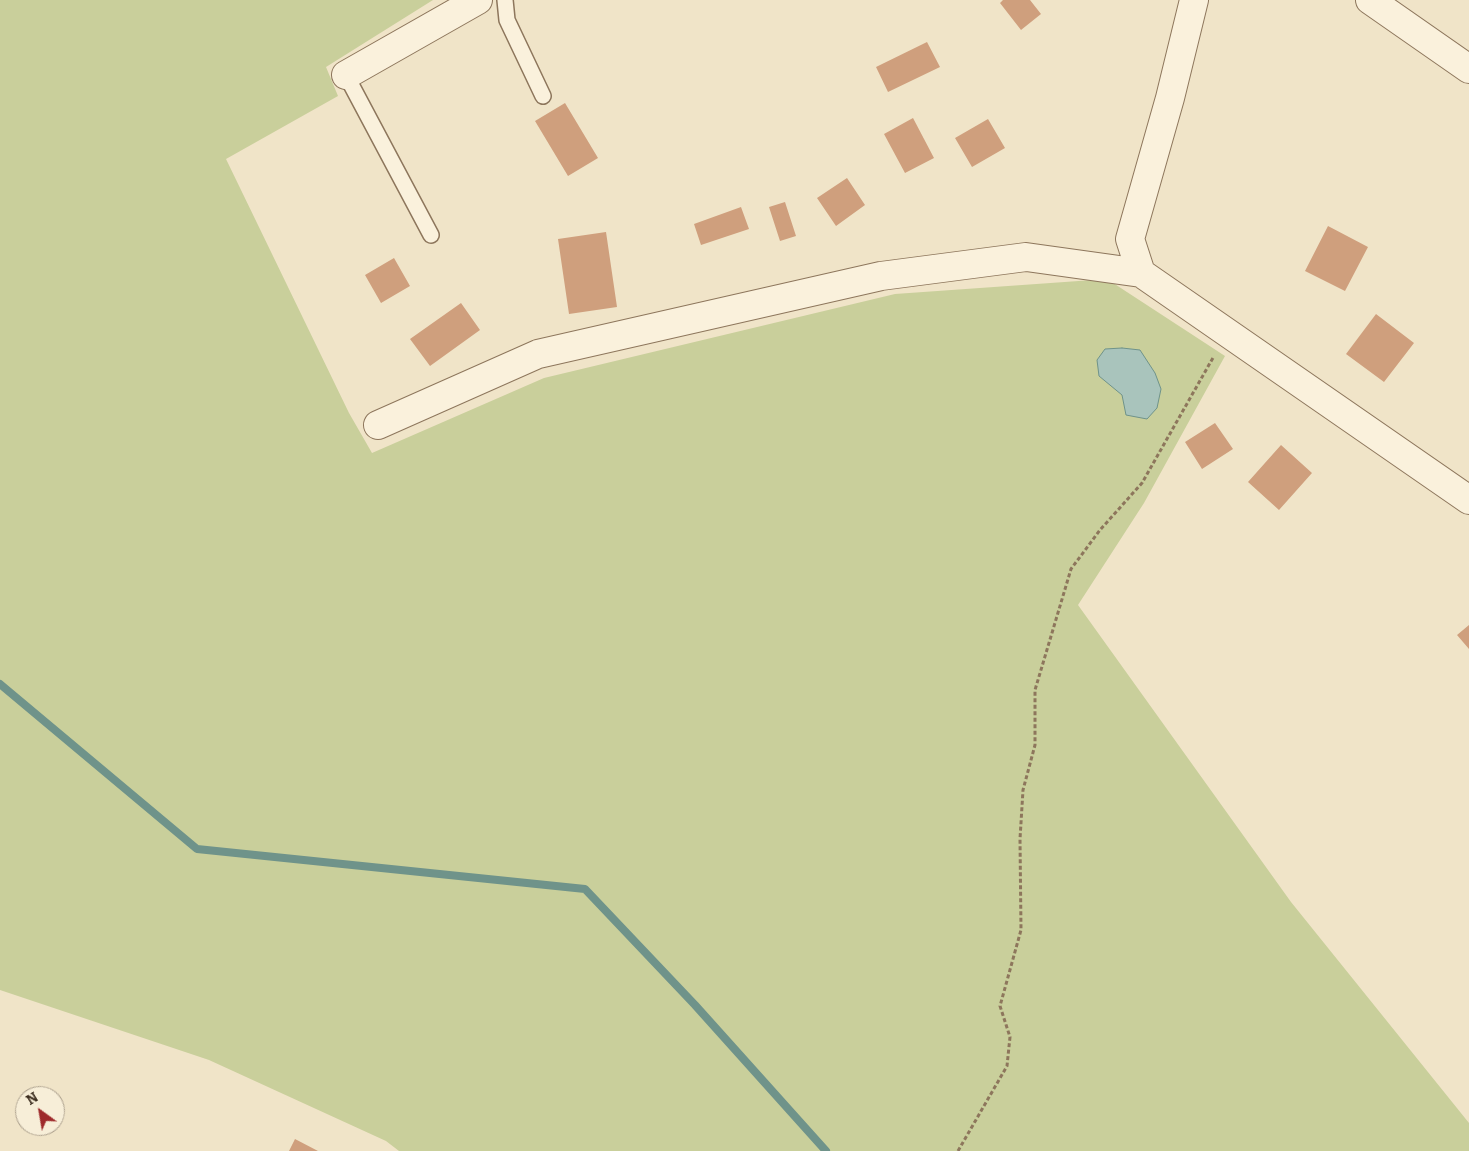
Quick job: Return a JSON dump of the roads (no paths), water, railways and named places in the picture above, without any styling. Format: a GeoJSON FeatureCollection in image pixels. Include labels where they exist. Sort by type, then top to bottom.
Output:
{"type":"FeatureCollection","features":[{"type":"Feature","properties":{"kind":"street"},"geometry":{"type":"LineString","coordinates":[[346,76],[478,0]]}},
{"type":"Feature","properties":{"kind":"street"},"geometry":{"type":"LineString","coordinates":[[1141,273],[1130,239],[1170,98],[1194,0]]}},
{"type":"Feature","properties":{"kind":"street"},"geometry":{"type":"LineString","coordinates":[[1370,0],[1469,69]]}},
{"type":"Feature","properties":{"kind":"street"},"geometry":{"type":"LineString","coordinates":[[378,425],[538,354],[881,276],[1026,257],[1141,273],[1469,500]]}},
{"type":"Feature","properties":{"kind":"lane"},"geometry":{"type":"LineString","coordinates":[[506,0],[507,20],[543,96]]}},
{"type":"Feature","properties":{"kind":"lane"},"geometry":{"type":"LineString","coordinates":[[346,76],[431,235]]}},
{"type":"Feature","properties":{"kind":"water"},"geometry":{"type":"Polygon","coordinates":[[[1105,349],[1140,350],[1155,373],[1161,389],[1157,408],[1147,419],[1126,415],[1122,395],[1099,376],[1097,360],[1105,349]]]}},
{"type":"Feature","properties":{"kind":"waterway"},"geometry":{"type":"LineString","coordinates":[[0,684],[197,849],[585,889],[695,1005],[826,1151]]}}]}
